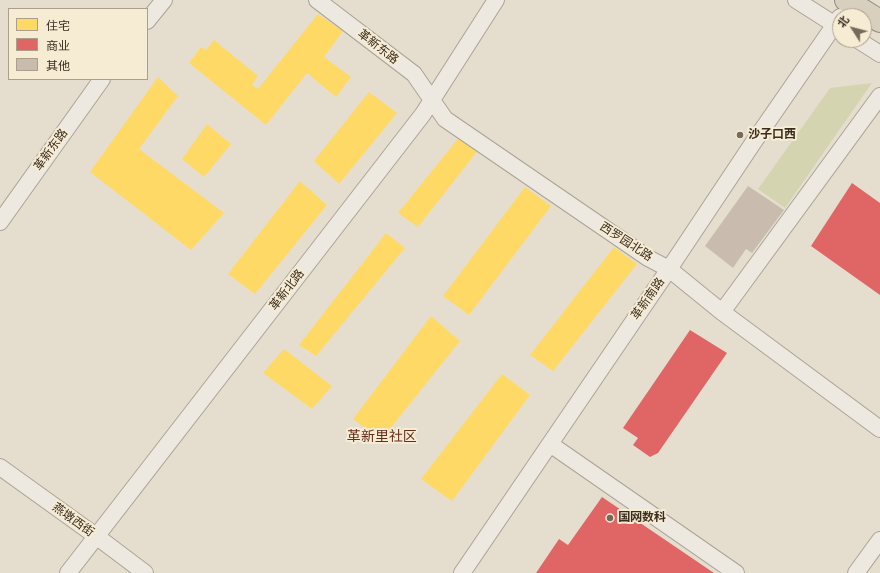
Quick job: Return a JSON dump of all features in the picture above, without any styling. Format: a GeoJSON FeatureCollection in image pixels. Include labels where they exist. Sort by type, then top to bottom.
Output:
{"type":"FeatureCollection","features":[{"type":"Feature","properties":{"kind":"street"},"geometry":{"type":"LineString","coordinates":[[148,20],[164,0]]}},
{"type":"Feature","properties":{"kind":"street","name":"革新东路"},"geometry":{"type":"LineString","coordinates":[[317,0],[414,74],[431,100]]}},
{"type":"Feature","properties":{"kind":"street","name":"革新北路"},"geometry":{"type":"LineString","coordinates":[[68,573],[423,114],[496,0]]}},
{"type":"Feature","properties":{"kind":"street"},"geometry":{"type":"LineString","coordinates":[[796,0],[832,10]]}},
{"type":"Feature","properties":{"kind":"street","name":"革新南路"},"geometry":{"type":"LineString","coordinates":[[462,573],[832,29]]}},
{"type":"Feature","properties":{"kind":"street"},"geometry":{"type":"LineString","coordinates":[[871,48],[880,54]]}},
{"type":"Feature","properties":{"kind":"street","name":"革新东路"},"geometry":{"type":"LineString","coordinates":[[0,222],[101,80]]}},
{"type":"Feature","properties":{"kind":"street"},"geometry":{"type":"LineString","coordinates":[[722,312],[880,96]]}},
{"type":"Feature","properties":{"kind":"street","name":"西罗园北路"},"geometry":{"type":"LineString","coordinates":[[431,100],[445,119],[648,258],[669,269],[722,312],[880,429]]}},
{"type":"Feature","properties":{"kind":"street"},"geometry":{"type":"LineString","coordinates":[[550,444],[736,573]]}},
{"type":"Feature","properties":{"kind":"street","name":"燕墩西街"},"geometry":{"type":"LineString","coordinates":[[0,467],[145,573]]}},
{"type":"Feature","properties":{"kind":"street"},"geometry":{"type":"LineString","coordinates":[[856,573],[880,540]]}},
{"type":"Feature","properties":{"kind":"green space"},"geometry":{"type":"Polygon","coordinates":[[[872,83],[785,208],[758,189],[830,88],[872,83]]]}},
{"type":"Feature","properties":{"kind":"building: 住宅"},"geometry":{"type":"Polygon","coordinates":[[[318,14],[343,31],[324,57],[351,77],[336,97],[307,73],[266,125],[189,63],[201,47],[206,50],[214,40],[258,76],[252,85],[258,89],[318,14]]]}},
{"type":"Feature","properties":{"kind":"building: 住宅"},"geometry":{"type":"Polygon","coordinates":[[[158,77],[178,96],[139,149],[224,213],[191,250],[90,172],[158,77]]]}},
{"type":"Feature","properties":{"kind":"building: 住宅"},"geometry":{"type":"Polygon","coordinates":[[[369,92],[397,113],[339,184],[314,161],[369,92]]]}},
{"type":"Feature","properties":{"kind":"building: 住宅"},"geometry":{"type":"Polygon","coordinates":[[[207,124],[231,144],[204,177],[182,159],[207,124]]]}},
{"type":"Feature","properties":{"kind":"building: 住宅"},"geometry":{"type":"Polygon","coordinates":[[[461,135],[479,149],[418,227],[398,213],[461,135]]]}},
{"type":"Feature","properties":{"kind":"building: 住宅"},"geometry":{"type":"Polygon","coordinates":[[[300,181],[327,205],[255,294],[228,274],[300,181]]]}},
{"type":"Feature","properties":{"kind":"building: 住宅"},"geometry":{"type":"Polygon","coordinates":[[[525,187],[551,206],[469,315],[443,296],[525,187]]]}},
{"type":"Feature","properties":{"kind":"building: 住宅"},"geometry":{"type":"Polygon","coordinates":[[[386,233],[405,248],[316,356],[299,345],[386,233]]]}},
{"type":"Feature","properties":{"kind":"building: 住宅"},"geometry":{"type":"Polygon","coordinates":[[[614,247],[637,264],[553,371],[530,355],[614,247]]]}},
{"type":"Feature","properties":{"kind":"building: 住宅"},"geometry":{"type":"Polygon","coordinates":[[[431,316],[460,341],[381,440],[353,419],[431,316]]]}},
{"type":"Feature","properties":{"kind":"building: 住宅"},"geometry":{"type":"Polygon","coordinates":[[[284,349],[332,386],[312,409],[263,373],[284,349]]]}},
{"type":"Feature","properties":{"kind":"building: 住宅"},"geometry":{"type":"Polygon","coordinates":[[[502,374],[530,395],[452,501],[421,479],[502,374]]]}},
{"type":"Feature","properties":{"kind":"building: 商业"},"geometry":{"type":"Polygon","coordinates":[[[852,183],[880,203],[880,295],[811,246],[852,183]]]}},
{"type":"Feature","properties":{"kind":"building: 商业"},"geometry":{"type":"Polygon","coordinates":[[[690,330],[727,353],[658,453],[650,457],[633,445],[638,438],[623,428],[690,330]]]}},
{"type":"Feature","properties":{"kind":"building: 商业","name":"国网数科"},"geometry":{"type":"Polygon","coordinates":[[[602,497],[714,573],[536,573],[559,539],[568,545],[602,497]]]}},
{"type":"Feature","properties":{"kind":"building: 其他"},"geometry":{"type":"Polygon","coordinates":[[[748,186],[784,210],[752,253],[746,249],[733,268],[705,246],[748,186]]]}},
{"type":"Feature","properties":{"kind":"place","name":"沙子口西"},"geometry":{"type":"Point","coordinates":[740,135]}},
{"type":"Feature","properties":{"kind":"place","name":"国网数科"},"geometry":{"type":"Point","coordinates":[610,518]}},
{"type":"Feature","properties":{"kind":"district","name":"革新里社区"},"geometry":{"type":"Point","coordinates":[382,437]}}]}
